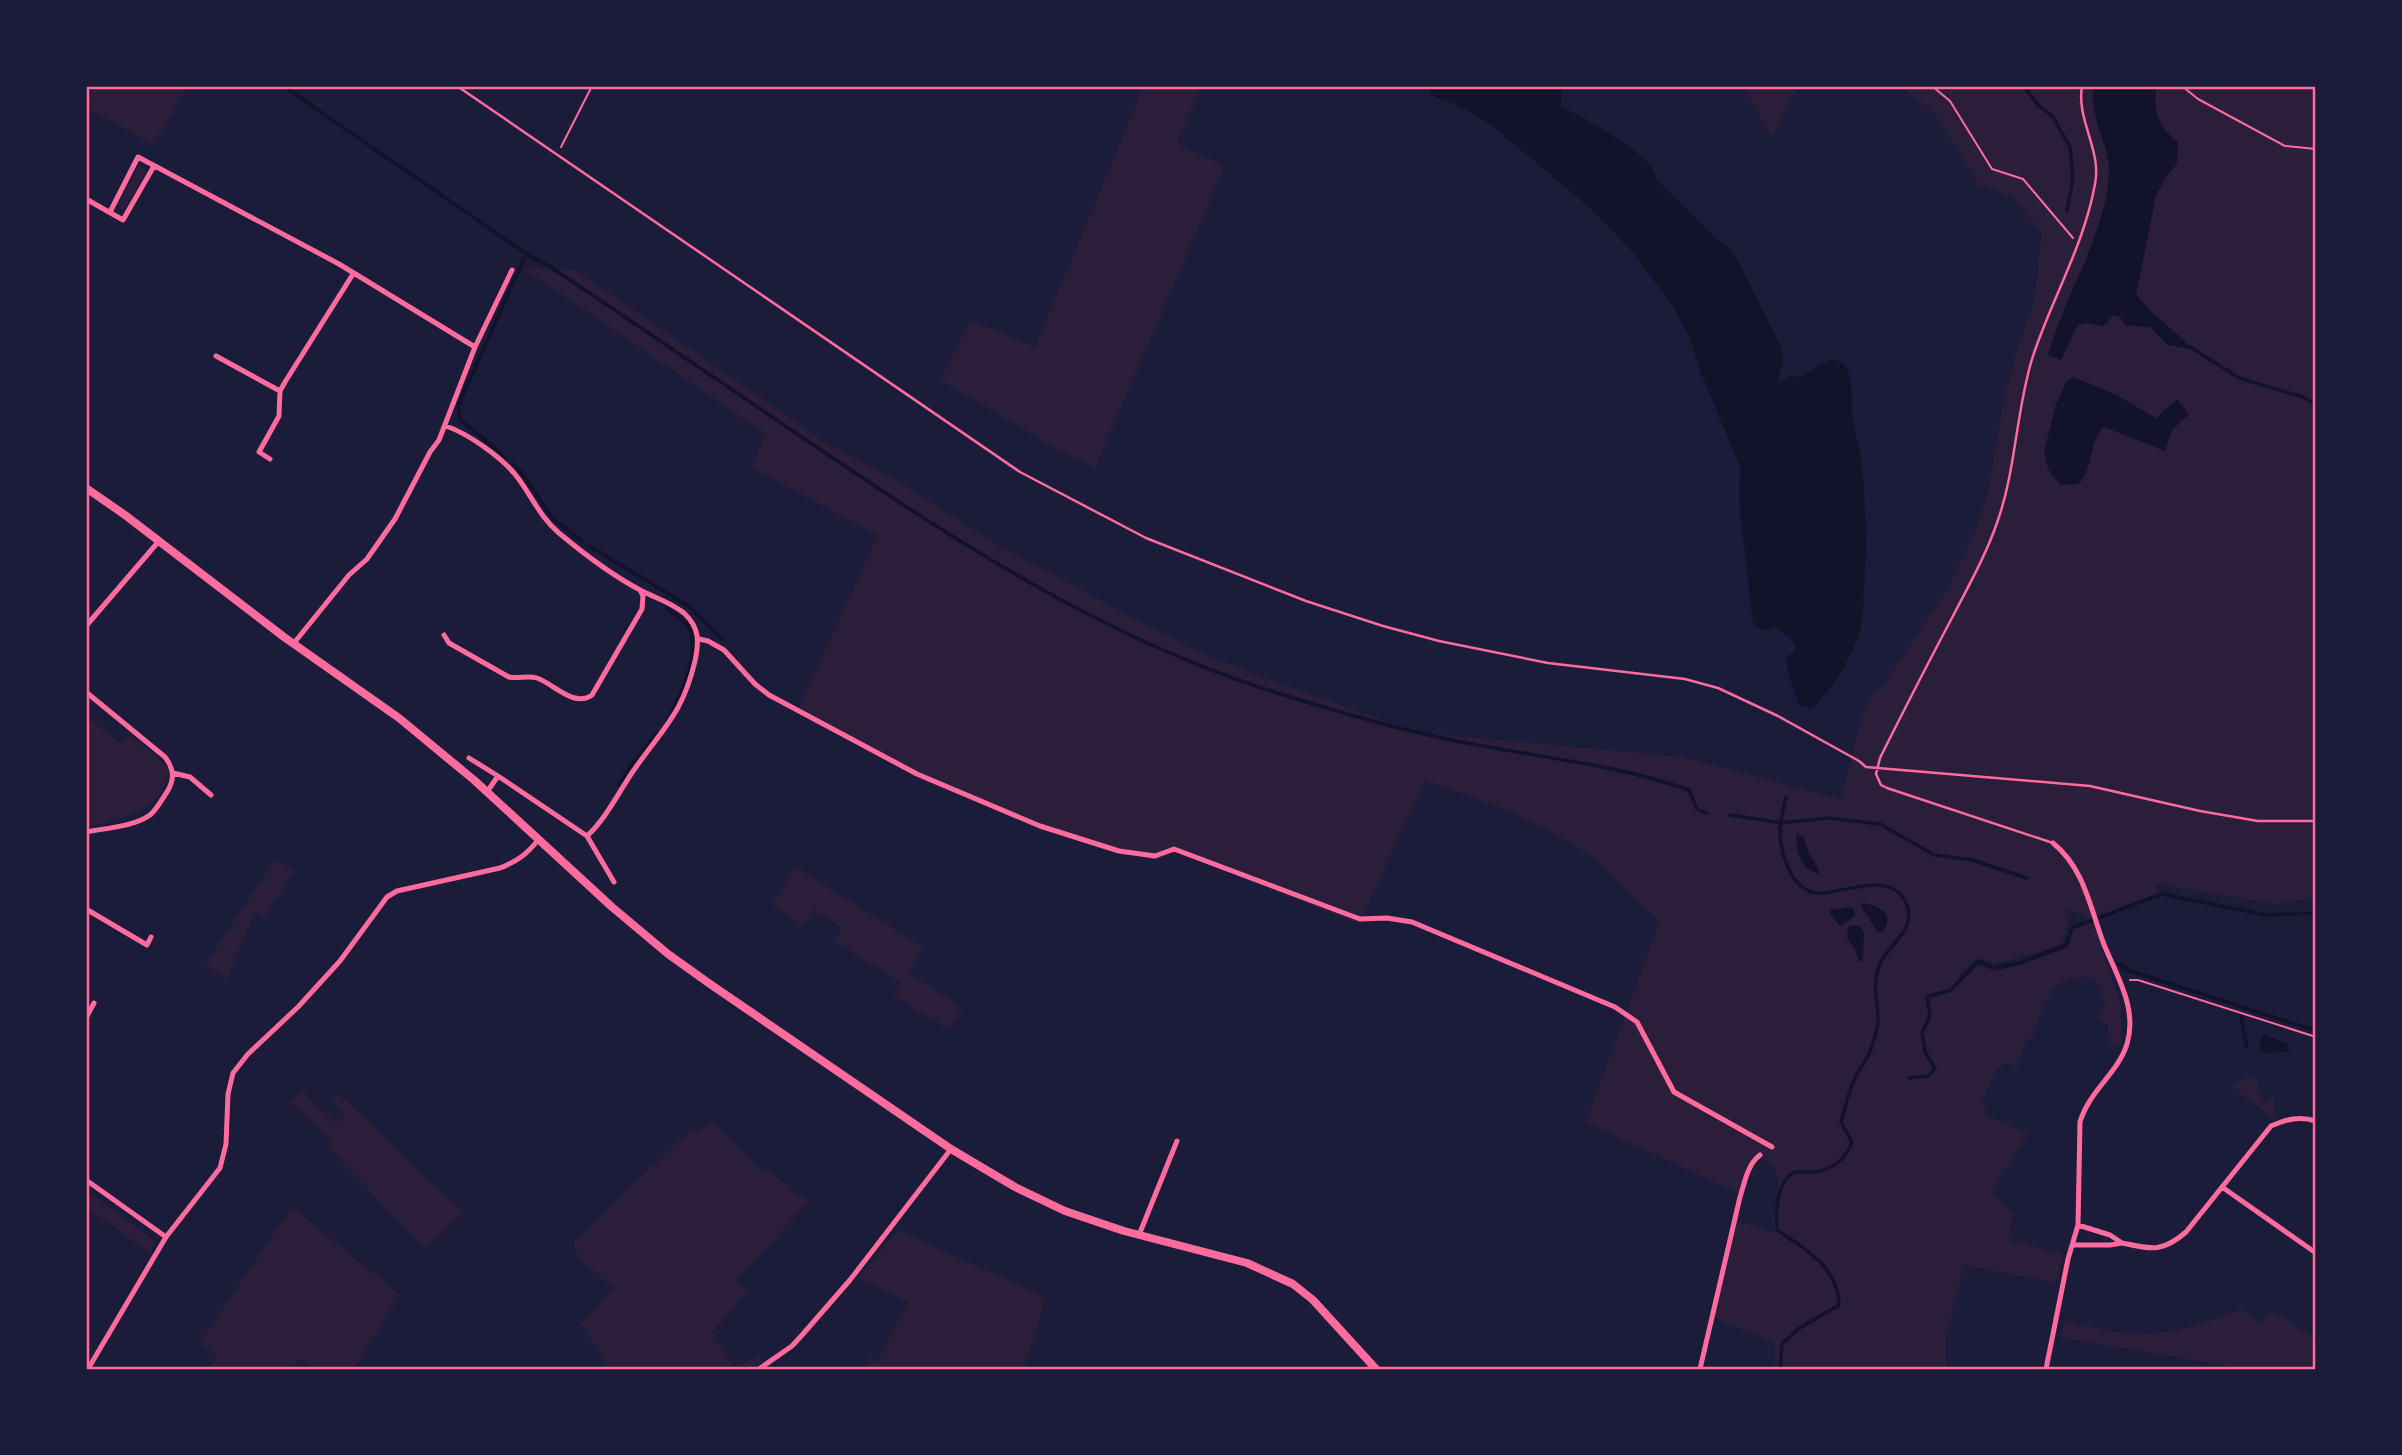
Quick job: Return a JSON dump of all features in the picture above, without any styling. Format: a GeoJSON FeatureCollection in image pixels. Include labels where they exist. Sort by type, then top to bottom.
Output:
{"type":"FeatureCollection","features":[{"type":"Feature","properties":{"kind":"main road"},"geometry":{"type":"LineString","coordinates":[[86,488],[399,718],[487,792],[668,954],[951,1149],[1015,1187],[1065,1211],[1139,1235],[1247,1263],[1284,1279],[1313,1300],[1376,1369]]}},
{"type":"Feature","properties":{"kind":"street"},"geometry":{"type":"LineString","coordinates":[[110,212],[138,157],[353,274],[475,347]]}},
{"type":"Feature","properties":{"kind":"street"},"geometry":{"type":"LineString","coordinates":[[86,199],[123,219],[154,166]]}},
{"type":"Feature","properties":{"kind":"street"},"geometry":{"type":"LineString","coordinates":[[294,643],[349,575],[367,559],[395,519],[446,426],[451,406],[475,347],[512,270]]}},
{"type":"Feature","properties":{"kind":"street"},"geometry":{"type":"LineString","coordinates":[[271,459],[260,452],[279,416],[280,391],[353,274]]}},
{"type":"Feature","properties":{"kind":"street"},"geometry":{"type":"LineString","coordinates":[[216,356],[280,391]]}},
{"type":"Feature","properties":{"kind":"street"},"geometry":{"type":"LineString","coordinates":[[446,426],[464,432],[516,475],[539,512],[557,532],[578,549],[640,590],[667,602],[685,614],[697,629],[699,639],[690,683],[681,706],[587,836]]}},
{"type":"Feature","properties":{"kind":"street"},"geometry":{"type":"LineString","coordinates":[[86,626],[159,541]]}},
{"type":"Feature","properties":{"kind":"street"},"geometry":{"type":"LineString","coordinates":[[444,635],[449,643],[509,677],[535,677],[575,699],[587,699],[592,695],[642,608],[643,596],[640,590]]}},
{"type":"Feature","properties":{"kind":"street"},"geometry":{"type":"LineString","coordinates":[[699,639],[718,645],[755,684],[785,704],[917,774],[1040,826],[1119,851],[1155,856],[1174,849],[1360,919],[1387,918],[1412,922],[1615,1007],[1637,1022],[1674,1092],[1772,1147]]}},
{"type":"Feature","properties":{"kind":"street"},"geometry":{"type":"LineString","coordinates":[[86,692],[165,757],[171,764],[173,773],[170,788],[151,814],[137,821],[86,832]]}},
{"type":"Feature","properties":{"kind":"street"},"geometry":{"type":"LineString","coordinates":[[469,758],[587,836],[614,883]]}},
{"type":"Feature","properties":{"kind":"street"},"geometry":{"type":"LineString","coordinates":[[173,773],[190,777],[211,795]]}},
{"type":"Feature","properties":{"kind":"street"},"geometry":{"type":"LineString","coordinates":[[487,792],[498,776]]}},
{"type":"Feature","properties":{"kind":"street"},"geometry":{"type":"LineString","coordinates":[[88,1369],[166,1237],[220,1168],[226,1144],[228,1094],[233,1073],[248,1054],[298,1007],[340,961],[378,906],[397,891],[500,868],[527,855],[539,839]]}},
{"type":"Feature","properties":{"kind":"street"},"geometry":{"type":"LineString","coordinates":[[2046,1369],[2078,1225],[2080,1122],[2085,1106],[2123,1055],[2129,1037],[2130,1018],[2126,995],[2081,878],[2053,843]]}},
{"type":"Feature","properties":{"kind":"street"},"geometry":{"type":"LineString","coordinates":[[86,909],[154,949]]}},
{"type":"Feature","properties":{"kind":"street"},"geometry":{"type":"LineString","coordinates":[[147,945],[151,937]]}},
{"type":"Feature","properties":{"kind":"street"},"geometry":{"type":"LineString","coordinates":[[86,1018],[94,1003]]}},
{"type":"Feature","properties":{"kind":"street"},"geometry":{"type":"LineString","coordinates":[[2074,1245],[2122,1243],[2159,1249],[2172,1244],[2186,1232],[2271,1126],[2290,1118],[2316,1121]]}},
{"type":"Feature","properties":{"kind":"street"},"geometry":{"type":"LineString","coordinates":[[1139,1235],[1177,1141]]}},
{"type":"Feature","properties":{"kind":"street"},"geometry":{"type":"LineString","coordinates":[[759,1369],[792,1346],[803,1334],[850,1280],[951,1149]]}},
{"type":"Feature","properties":{"kind":"street"},"geometry":{"type":"LineString","coordinates":[[1700,1369],[1740,1197],[1753,1160],[1760,1155]]}},
{"type":"Feature","properties":{"kind":"street"},"geometry":{"type":"LineString","coordinates":[[86,1181],[166,1237]]}},
{"type":"Feature","properties":{"kind":"street"},"geometry":{"type":"LineString","coordinates":[[2222,1187],[2316,1253]]}},
{"type":"Feature","properties":{"kind":"street"},"geometry":{"type":"LineString","coordinates":[[2078,1225],[2110,1235],[2122,1243]]}},
{"type":"Feature","properties":{"kind":"lane"},"geometry":{"type":"LineString","coordinates":[[457,86],[1020,472],[1146,538],[1306,601],[1428,638],[1548,663],[1685,679],[1718,688],[1778,716],[1867,768],[2090,786],[2258,821],[2316,821]]}},
{"type":"Feature","properties":{"kind":"lane"},"geometry":{"type":"LineString","coordinates":[[2053,843],[1887,788],[1877,779],[1877,767],[1998,522],[2010,477],[2021,403],[2032,359],[2079,243],[2097,173],[2096,159],[2081,107],[2082,86]]}},
{"type":"Feature","properties":{"kind":"path"},"geometry":{"type":"LineString","coordinates":[[557,154],[592,86]]}},
{"type":"Feature","properties":{"kind":"path"},"geometry":{"type":"LineString","coordinates":[[1932,86],[1950,101],[1992,169],[2023,179],[2079,243]]}},
{"type":"Feature","properties":{"kind":"path"},"geometry":{"type":"LineString","coordinates":[[2182,86],[2199,99],[2285,146],[2316,149]]}},
{"type":"Feature","properties":{"kind":"path"},"geometry":{"type":"LineString","coordinates":[[2121,982],[2138,981],[2316,1037]]}},
{"type":"Feature","properties":{"kind":"shaded area"},"geometry":{"type":"Polygon","coordinates":[[[94,86],[189,86],[153,144],[86,108],[94,86]]]}},
{"type":"Feature","properties":{"kind":"shaded area"},"geometry":{"type":"Polygon","coordinates":[[[1144,86],[1202,86],[1177,143],[1225,166],[1095,468],[1055,448],[941,380],[970,320],[1035,347],[1144,86]]]}},
{"type":"Feature","properties":{"kind":"shaded area"},"geometry":{"type":"Polygon","coordinates":[[[1430,86],[1562,86],[1561,106],[1601,128],[1645,159],[1653,169],[1656,179],[1720,242],[1733,251],[1781,347],[1783,364],[1778,383],[1790,376],[1804,375],[1829,361],[1836,360],[1846,367],[1852,394],[1852,414],[1861,460],[1864,497],[1866,543],[1863,613],[1860,631],[1845,665],[1812,708],[1799,705],[1788,673],[1786,657],[1793,653],[1796,646],[1792,640],[1775,627],[1762,630],[1753,624],[1739,501],[1740,467],[1701,373],[1690,339],[1673,306],[1630,249],[1588,206],[1490,124],[1459,106],[1430,95],[1430,86]]]}},
{"type":"Feature","properties":{"kind":"shaded area"},"geometry":{"type":"Polygon","coordinates":[[[1743,86],[1797,86],[1772,138],[1743,86]]]}},
{"type":"Feature","properties":{"kind":"shaded area"},"geometry":{"type":"Polygon","coordinates":[[[1901,86],[2316,86],[2316,898],[2275,904],[2153,883],[2161,894],[2093,920],[2121,1005],[2121,1044],[2110,1046],[2108,1026],[2097,1017],[2105,1003],[2096,982],[2081,977],[2063,982],[2054,988],[2047,999],[2031,1040],[2026,1039],[2017,1067],[2005,1063],[1996,1070],[1982,1103],[1986,1106],[1982,1113],[2028,1134],[1991,1192],[2014,1214],[2008,1240],[2063,1254],[2056,1283],[1964,1265],[1945,1341],[1947,1369],[1775,1369],[1775,1343],[1713,1317],[1735,1220],[1775,1233],[1778,1177],[1760,1155],[1753,1161],[1741,1195],[1586,1122],[1660,921],[1588,853],[1515,813],[1425,780],[1359,924],[1176,852],[1156,860],[1119,851],[936,787],[871,753],[799,707],[878,535],[751,468],[766,434],[522,267],[575,270],[823,441],[904,485],[1001,547],[1192,649],[1415,732],[1682,757],[1840,799],[1868,697],[1885,683],[1945,593],[1975,532],[1987,499],[2004,399],[2034,301],[2042,233],[2012,196],[1980,186],[1935,114],[1901,86]],[[2065,907],[2068,917],[2064,941],[2057,946],[2000,963],[1993,964],[1978,959],[1970,963],[1957,978],[1961,982],[1979,965],[1995,971],[2007,969],[2063,950],[2071,942],[2072,928],[2092,920],[2065,907]]]}},
{"type":"Feature","properties":{"kind":"shaded area"},"geometry":{"type":"Polygon","coordinates":[[[2094,86],[2156,86],[2158,117],[2165,130],[2178,142],[2177,164],[2165,178],[2156,196],[2136,295],[2195,350],[2168,345],[2150,327],[2125,325],[2120,317],[2114,315],[2103,326],[2084,323],[2078,325],[2061,360],[2048,355],[2093,241],[2108,188],[2106,149],[2093,107],[2094,86]]]}},
{"type":"Feature","properties":{"kind":"shaded area"},"geometry":{"type":"Polygon","coordinates":[[[138,167],[144,167],[146,172],[126,208],[120,210],[118,204],[138,167]]]}},
{"type":"Feature","properties":{"kind":"shaded area"},"geometry":{"type":"Polygon","coordinates":[[[2074,377],[2118,396],[2156,418],[2177,399],[2189,414],[2173,429],[2165,451],[2104,427],[2095,440],[2084,478],[2079,484],[2060,485],[2048,469],[2044,452],[2056,404],[2066,382],[2074,377]]]}},
{"type":"Feature","properties":{"kind":"shaded area"},"geometry":{"type":"Polygon","coordinates":[[[86,716],[121,744],[129,736],[160,759],[168,774],[167,782],[156,798],[139,811],[86,827],[86,716]]]}},
{"type":"Feature","properties":{"kind":"shaded area"},"geometry":{"type":"Polygon","coordinates":[[[1797,833],[1804,839],[1819,870],[1818,874],[1800,858],[1797,833]]]}},
{"type":"Feature","properties":{"kind":"shaded area"},"geometry":{"type":"Polygon","coordinates":[[[276,859],[295,872],[264,918],[255,912],[227,979],[205,964],[276,859]]]}},
{"type":"Feature","properties":{"kind":"shaded area"},"geometry":{"type":"Polygon","coordinates":[[[796,867],[924,948],[909,973],[963,1008],[948,1029],[894,996],[900,982],[834,941],[842,929],[814,909],[803,926],[772,904],[796,867]]]}},
{"type":"Feature","properties":{"kind":"shaded area"},"geometry":{"type":"Polygon","coordinates":[[[1862,903],[1880,909],[1887,916],[1888,921],[1882,933],[1877,931],[1861,906],[1862,903]]]}},
{"type":"Feature","properties":{"kind":"shaded area"},"geometry":{"type":"Polygon","coordinates":[[[1852,907],[1854,917],[1840,926],[1830,914],[1830,910],[1852,907]]]}},
{"type":"Feature","properties":{"kind":"shaded area"},"geometry":{"type":"Polygon","coordinates":[[[1848,927],[1861,927],[1864,932],[1863,961],[1859,961],[1847,938],[1848,927]]]}},
{"type":"Feature","properties":{"kind":"shaded area"},"geometry":{"type":"Polygon","coordinates":[[[2262,1036],[2287,1043],[2289,1052],[2263,1053],[2259,1048],[2262,1036]]]}},
{"type":"Feature","properties":{"kind":"shaded area"},"geometry":{"type":"Polygon","coordinates":[[[2245,1078],[2256,1079],[2264,1102],[2274,1096],[2276,1116],[2271,1120],[2231,1085],[2245,1078]]]}},
{"type":"Feature","properties":{"kind":"shaded area"},"geometry":{"type":"Polygon","coordinates":[[[303,1092],[336,1124],[345,1116],[332,1101],[339,1094],[462,1212],[425,1249],[329,1148],[331,1141],[291,1102],[303,1092]]]}},
{"type":"Feature","properties":{"kind":"shaded area"},"geometry":{"type":"Polygon","coordinates":[[[710,1121],[762,1173],[767,1169],[790,1187],[789,1189],[809,1201],[735,1282],[748,1292],[712,1332],[733,1369],[609,1369],[581,1323],[614,1288],[579,1259],[573,1242],[693,1128],[698,1132],[710,1121]]]}},
{"type":"Feature","properties":{"kind":"shaded area"},"geometry":{"type":"Polygon","coordinates":[[[86,1190],[152,1238],[154,1244],[150,1253],[86,1207],[86,1190]]]}},
{"type":"Feature","properties":{"kind":"shaded area"},"geometry":{"type":"Polygon","coordinates":[[[292,1207],[400,1295],[354,1369],[312,1369],[300,1358],[291,1369],[209,1369],[218,1358],[200,1342],[292,1207]]]}},
{"type":"Feature","properties":{"kind":"shaded area"},"geometry":{"type":"Polygon","coordinates":[[[897,1230],[1046,1297],[1024,1369],[863,1369],[869,1357],[878,1361],[908,1302],[859,1278],[897,1230]]]}},
{"type":"Feature","properties":{"kind":"shaded area"},"geometry":{"type":"Polygon","coordinates":[[[2242,1309],[2260,1324],[2272,1310],[2316,1340],[2316,1369],[2243,1369],[2060,1337],[2065,1321],[2122,1333],[2145,1334],[2187,1328],[2242,1309]]]}},
{"type":"Feature","properties":{"kind":"shaded area"},"geometry":{"type":"Polygon","coordinates":[[[759,1355],[763,1362],[752,1369],[733,1369],[759,1355]]]}},
{"type":"Feature","properties":{"kind":"waterway"},"geometry":{"type":"LineString","coordinates":[[283,86],[527,254],[552,268],[868,482],[975,550],[1086,613],[1143,641],[1262,688],[1356,717],[1428,735],[1601,767],[1660,781],[1689,790],[1697,809],[1706,813]]}},
{"type":"Feature","properties":{"kind":"waterway"},"geometry":{"type":"LineString","coordinates":[[2024,86],[2038,105],[2053,117],[2070,147],[2073,178],[2067,210]]}},
{"type":"Feature","properties":{"kind":"waterway"},"geometry":{"type":"LineString","coordinates":[[505,457],[460,419],[458,406],[526,254]]}},
{"type":"Feature","properties":{"kind":"waterway"},"geometry":{"type":"LineString","coordinates":[[2192,348],[2239,378],[2303,397],[2316,405]]}},
{"type":"Feature","properties":{"kind":"waterway"},"geometry":{"type":"LineString","coordinates":[[513,464],[554,520],[582,541]]}},
{"type":"Feature","properties":{"kind":"waterway"},"geometry":{"type":"LineString","coordinates":[[589,546],[687,605],[723,639]]}},
{"type":"Feature","properties":{"kind":"waterway"},"geometry":{"type":"LineString","coordinates":[[667,608],[687,625],[692,635],[693,647],[688,674],[667,721]]}},
{"type":"Feature","properties":{"kind":"waterway"},"geometry":{"type":"LineString","coordinates":[[620,784],[632,764],[658,732]]}},
{"type":"Feature","properties":{"kind":"waterway"},"geometry":{"type":"LineString","coordinates":[[1780,1369],[1782,1344],[1798,1329],[1839,1305],[1837,1291],[1827,1269],[1809,1252],[1777,1230],[1780,1191],[1793,1173],[1815,1172],[1838,1162],[1852,1142],[1841,1122],[1851,1087],[1870,1052],[1876,1033],[1876,978],[1883,957],[1904,932],[1909,917],[1903,897],[1894,889],[1884,886],[1872,885],[1823,893],[1804,889],[1791,874],[1781,845],[1780,826],[1786,798]]}},
{"type":"Feature","properties":{"kind":"waterway"},"geometry":{"type":"LineString","coordinates":[[1730,815],[1781,823],[1828,818],[1880,824],[1934,855],[1972,860],[2027,878]]}},
{"type":"Feature","properties":{"kind":"waterway"},"geometry":{"type":"LineString","coordinates":[[1909,1078],[1929,1076],[1935,1068],[1925,1052],[1922,1033],[1930,1015],[1927,997],[1951,990],[1978,961],[1993,968],[2020,963],[2066,945],[2072,928],[2161,894],[2266,915],[2316,913]]}},
{"type":"Feature","properties":{"kind":"waterway"},"geometry":{"type":"LineString","coordinates":[[2119,964],[2128,970],[2316,1031]]}},
{"type":"Feature","properties":{"kind":"waterway"},"geometry":{"type":"LineString","coordinates":[[2242,1016],[2247,1047]]}}]}
